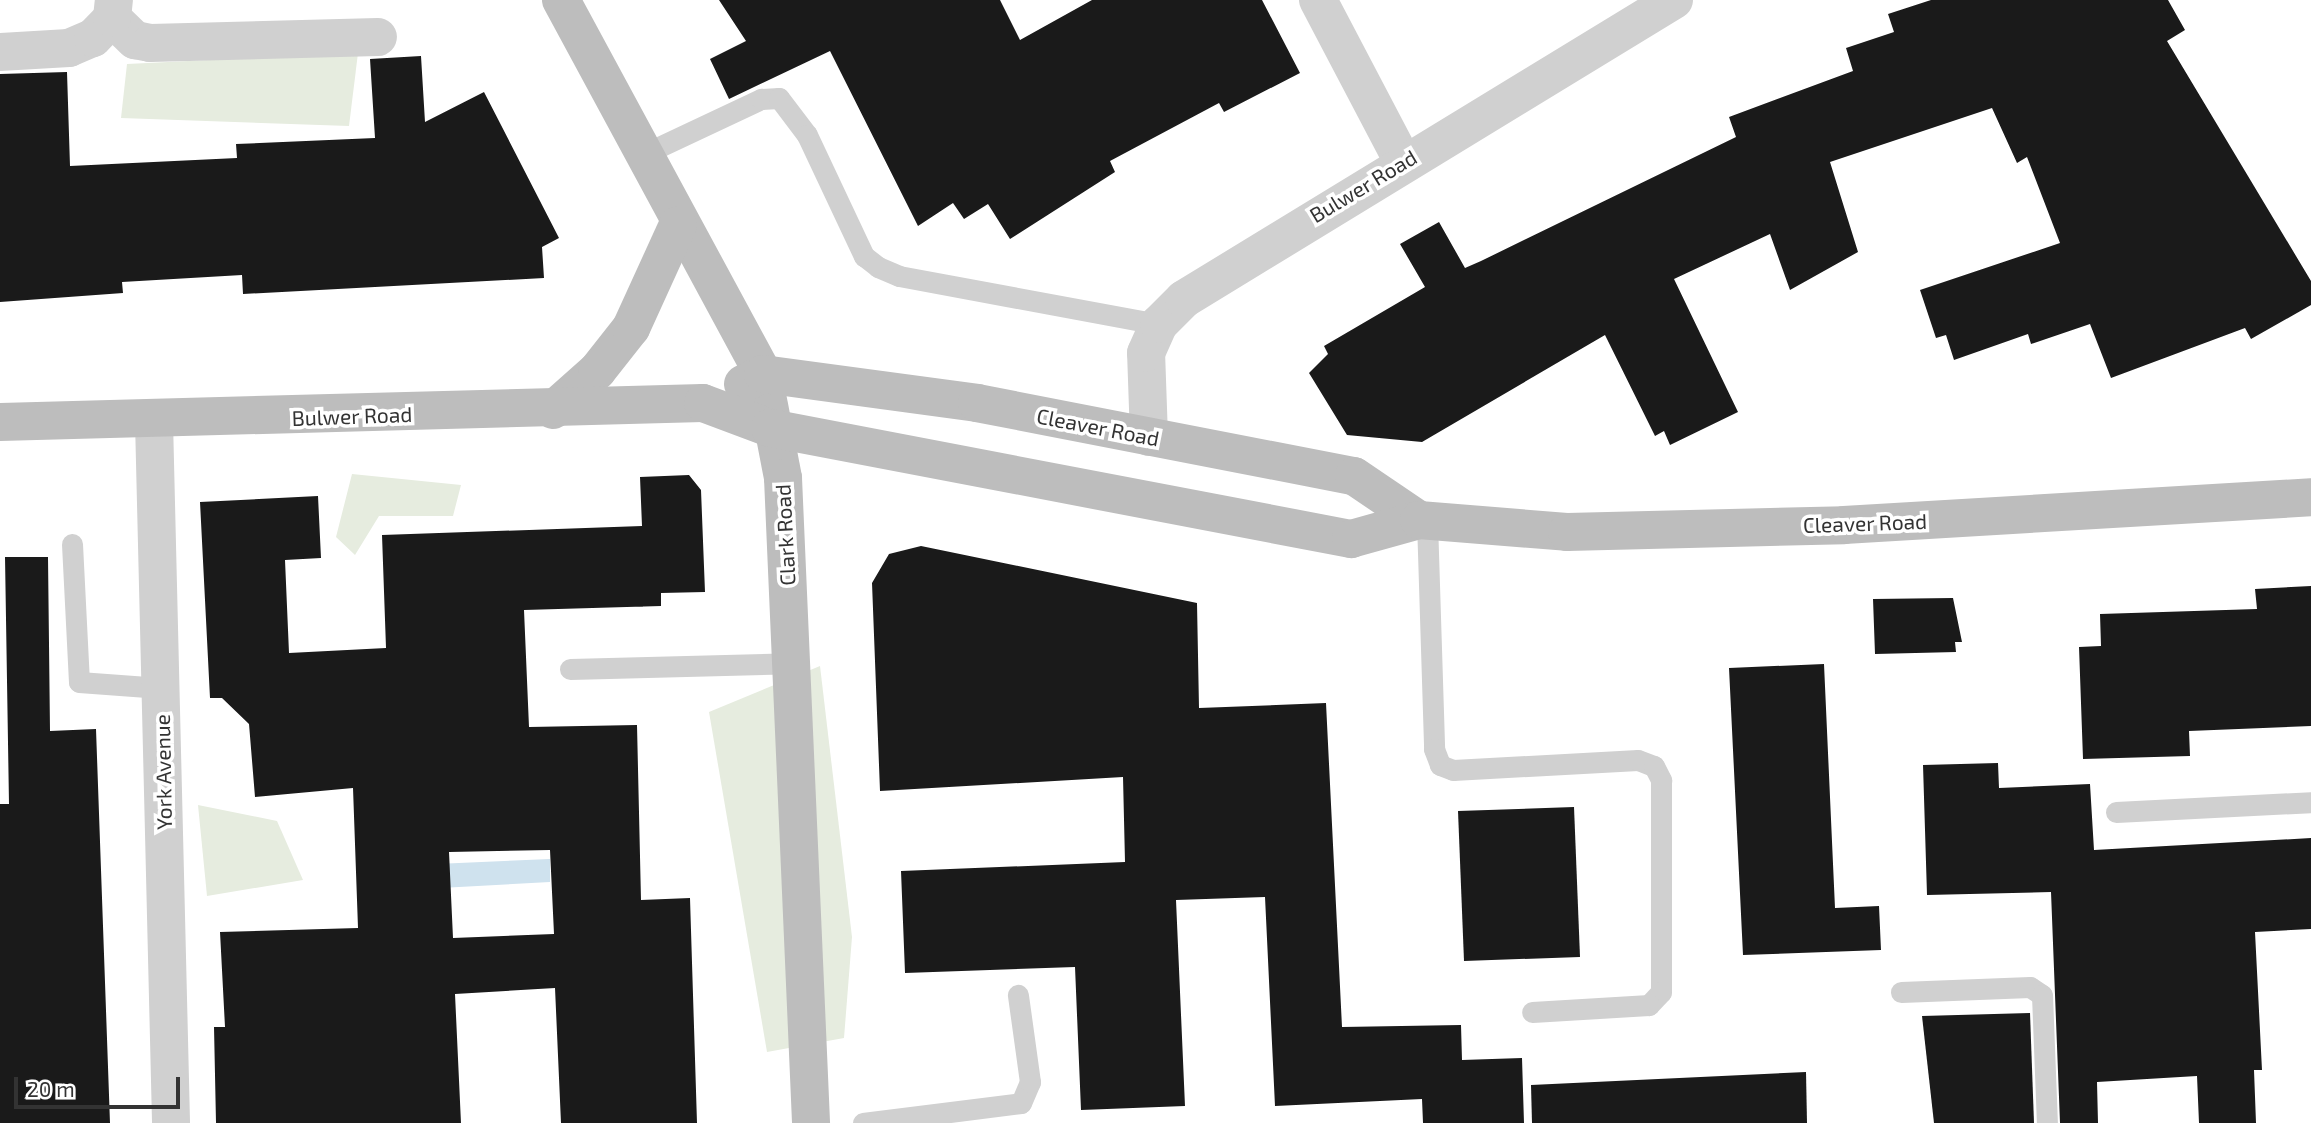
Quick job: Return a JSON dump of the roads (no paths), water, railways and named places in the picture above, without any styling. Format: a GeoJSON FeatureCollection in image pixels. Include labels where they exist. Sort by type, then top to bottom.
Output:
{"type":"FeatureCollection","features":[{"type":"Feature","properties":{"kind":"street","name":"Clark Road"},"geometry":{"type":"LineString","coordinates":[[561,0],[678,225],[763,374],[770,428],[783,478],[811,1123]]}},
{"type":"Feature","properties":{"kind":"street"},"geometry":{"type":"LineString","coordinates":[[1318,0],[1403,162]]}},
{"type":"Feature","properties":{"kind":"street","name":"Bulwer Road"},"geometry":{"type":"LineString","coordinates":[[1149,437],[1146,354],[1159,324],[1210,278],[1674,0]]}},
{"type":"Feature","properties":{"kind":"street"},"geometry":{"type":"LineString","coordinates":[[0,52],[69,48],[93,38],[113,9],[135,40],[150,43],[378,37]]}},
{"type":"Feature","properties":{"kind":"street"},"geometry":{"type":"LineString","coordinates":[[553,410],[597,371],[631,328],[678,225]]}},
{"type":"Feature","properties":{"kind":"street","name":"Bulwer Road"},"geometry":{"type":"LineString","coordinates":[[0,422],[154,421],[703,403],[763,374]]}},
{"type":"Feature","properties":{"kind":"street","name":"Cleaver Road"},"geometry":{"type":"LineString","coordinates":[[763,374],[977,403],[1354,476],[1423,521]]}},
{"type":"Feature","properties":{"kind":"street","name":"Bulwer Road"},"geometry":{"type":"LineString","coordinates":[[703,403],[770,428]]}},
{"type":"Feature","properties":{"kind":"street","name":"York Avenue"},"geometry":{"type":"LineString","coordinates":[[154,421],[171,1123]]}},
{"type":"Feature","properties":{"kind":"street","name":"Cleaver Road"},"geometry":{"type":"LineString","coordinates":[[770,428],[1350,539],[1423,521],[1567,532],[1844,525],[2311,497]]}},
{"type":"Feature","properties":{"kind":"lane"},"geometry":{"type":"LineString","coordinates":[[642,155],[761,99],[779,98],[807,135],[852,235],[878,267],[899,276],[1159,324]]}},
{"type":"Feature","properties":{"kind":"lane"},"geometry":{"type":"LineString","coordinates":[[1423,521],[1434,749],[1440,765],[1453,770],[1638,760],[1654,766],[1661,780],[1661,992],[1649,1005],[1532,1012]]}},
{"type":"Feature","properties":{"kind":"lane"},"geometry":{"type":"LineString","coordinates":[[72,544],[79,682],[161,688]]}},
{"type":"Feature","properties":{"kind":"lane"},"geometry":{"type":"LineString","coordinates":[[570,669],[792,663]]}},
{"type":"Feature","properties":{"kind":"lane"},"geometry":{"type":"LineString","coordinates":[[2116,812],[2311,802]]}},
{"type":"Feature","properties":{"kind":"lane"},"geometry":{"type":"LineString","coordinates":[[1901,992],[2030,987],[2042,995],[2047,1008],[2047,1123]]}},
{"type":"Feature","properties":{"kind":"lane"},"geometry":{"type":"LineString","coordinates":[[863,1123],[1021,1104],[1030,1082],[1018,995]]}},
{"type":"Feature","properties":{"kind":"water"},"geometry":{"type":"Polygon","coordinates":[[[550,859],[550,882],[422,889],[436,864],[550,859]]]}}]}
